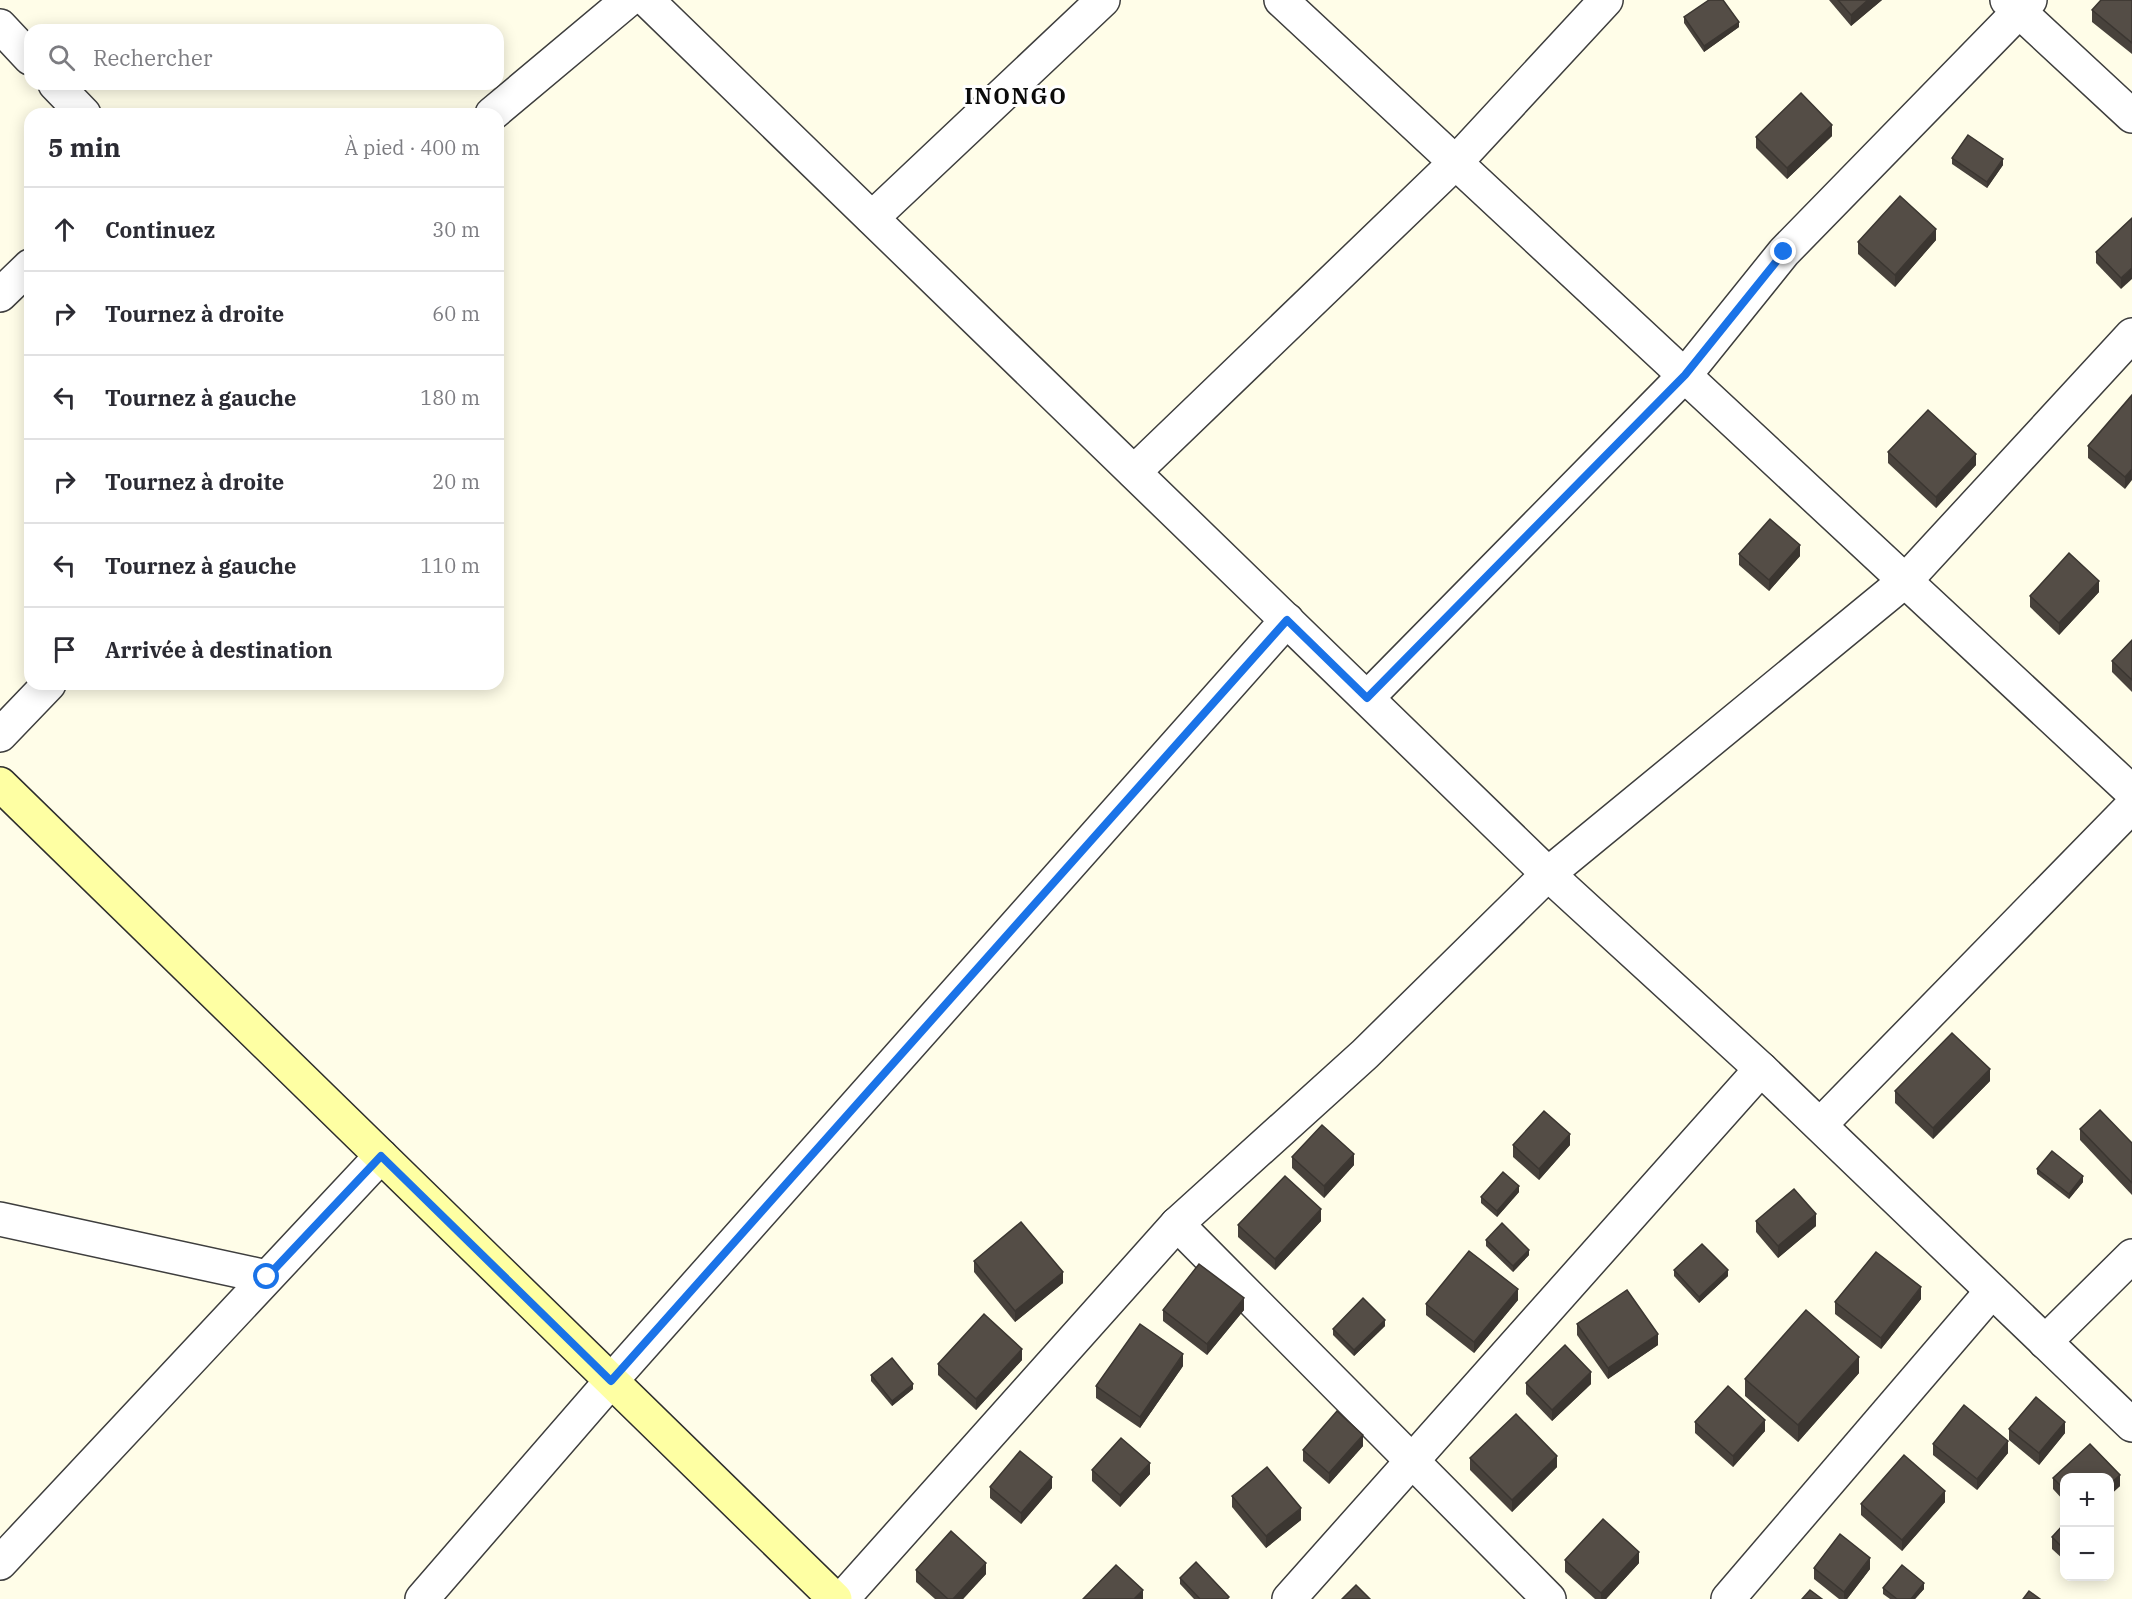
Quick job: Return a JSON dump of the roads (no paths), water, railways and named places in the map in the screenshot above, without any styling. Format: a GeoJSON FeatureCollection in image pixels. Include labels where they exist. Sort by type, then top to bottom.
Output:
{"type":"FeatureCollection","features":[{"type":"Feature","properties":{"kind":"street"},"geometry":{"type":"LineString","coordinates":[[499,108],[628,0]]}},
{"type":"Feature","properties":{"kind":"street"},"geometry":{"type":"LineString","coordinates":[[647,0],[1548,874],[1761,1069],[2132,1425]]}},
{"type":"Feature","properties":{"kind":"street"},"geometry":{"type":"LineString","coordinates":[[872,218],[1103,0]]}},
{"type":"Feature","properties":{"kind":"street"},"geometry":{"type":"LineString","coordinates":[[1281,0],[2132,792]]}},
{"type":"Feature","properties":{"kind":"street"},"geometry":{"type":"LineString","coordinates":[[1134,472],[1456,162],[1606,0]]}},
{"type":"Feature","properties":{"kind":"street"},"geometry":{"type":"LineString","coordinates":[[1367,698],[1685,375],[1784,252],[2019,4],[2132,116]]}},
{"type":"Feature","properties":{"kind":"street"},"geometry":{"type":"LineString","coordinates":[[0,26],[24,52]]}},
{"type":"Feature","properties":{"kind":"street"},"geometry":{"type":"LineString","coordinates":[[61,90],[78,108]]}},
{"type":"Feature","properties":{"kind":"street"},"geometry":{"type":"LineString","coordinates":[[0,295],[24,272]]}},
{"type":"Feature","properties":{"kind":"street"},"geometry":{"type":"LineString","coordinates":[[842,1599],[1177,1224],[1365,1054],[1548,874],[1906,580],[2132,335]]}},
{"type":"Feature","properties":{"kind":"street"},"geometry":{"type":"LineString","coordinates":[[422,1599],[611,1381],[1287,620]]}},
{"type":"Feature","properties":{"kind":"street"},"geometry":{"type":"LineString","coordinates":[[0,735],[43,690]]}},
{"type":"Feature","properties":{"kind":"street"},"geometry":{"type":"LineString","coordinates":[[0,784],[835,1599]]}},
{"type":"Feature","properties":{"kind":"street"},"geometry":{"type":"LineString","coordinates":[[1820,1125],[2132,806]]}},
{"type":"Feature","properties":{"kind":"street"},"geometry":{"type":"LineString","coordinates":[[1289,1599],[1410,1460],[1761,1069]]}},
{"type":"Feature","properties":{"kind":"street"},"geometry":{"type":"LineString","coordinates":[[0,1563],[381,1156]]}},
{"type":"Feature","properties":{"kind":"street"},"geometry":{"type":"LineString","coordinates":[[0,1219],[267,1277]]}},
{"type":"Feature","properties":{"kind":"street"},"geometry":{"type":"LineString","coordinates":[[1177,1224],[1549,1599]]}},
{"type":"Feature","properties":{"kind":"street"},"geometry":{"type":"LineString","coordinates":[[2045,1342],[2132,1256]]}},
{"type":"Feature","properties":{"kind":"street"},"geometry":{"type":"LineString","coordinates":[[1728,1599],[1992,1291]]}},
{"type":"Feature","properties":{"kind":"district","name":"INONGO"},"geometry":{"type":"Point","coordinates":[1016,96]}}]}
